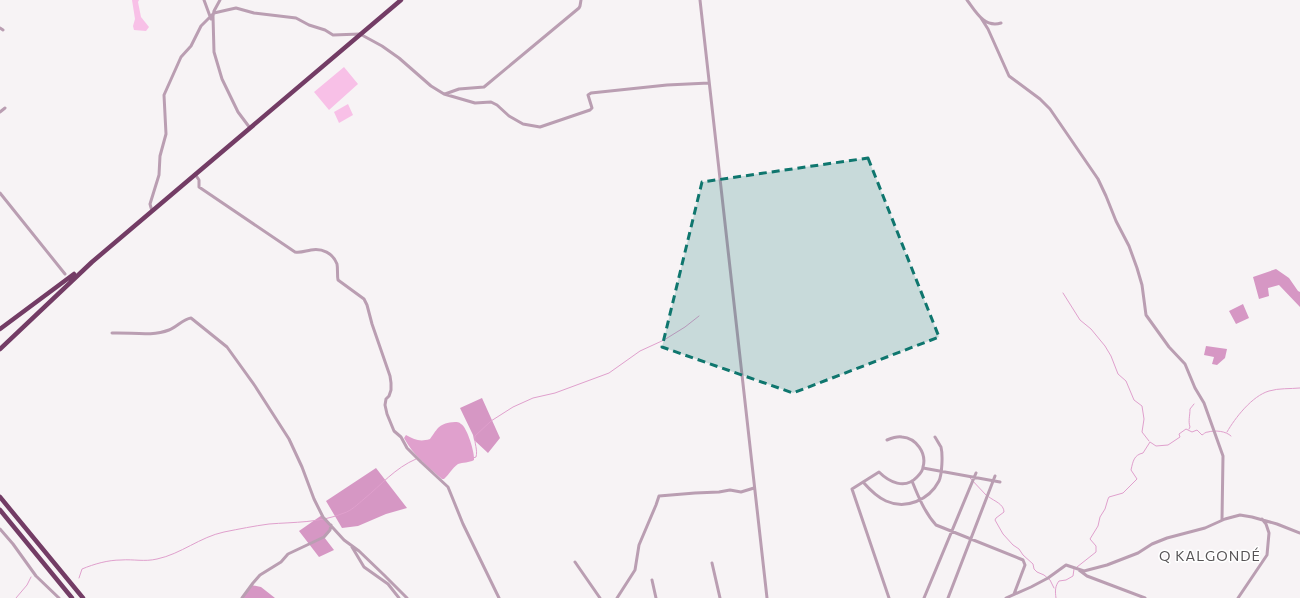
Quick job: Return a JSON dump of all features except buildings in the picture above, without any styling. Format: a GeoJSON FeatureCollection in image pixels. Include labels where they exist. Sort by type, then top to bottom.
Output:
{"type":"FeatureCollection","features":[{"type":"Feature","properties":{"kind":"highway"},"geometry":{"type":"LineString","coordinates":[[0,349],[92,262],[401,0]]}},
{"type":"Feature","properties":{"kind":"highway"},"geometry":{"type":"LineString","coordinates":[[0,329],[92,262]]}},
{"type":"Feature","properties":{"kind":"highway"},"geometry":{"type":"LineString","coordinates":[[0,496],[83,598]]}},
{"type":"Feature","properties":{"kind":"highway"},"geometry":{"type":"LineString","coordinates":[[0,510],[72,598]]}},
{"type":"Feature","properties":{"kind":"street"},"geometry":{"type":"LineString","coordinates":[[204,0],[210,17],[214,21]]}},
{"type":"Feature","properties":{"kind":"street"},"geometry":{"type":"LineString","coordinates":[[152,211],[150,204],[159,176],[160,156],[166,134],[164,95],[180,57],[191,46],[201,26],[214,13],[220,0]]}},
{"type":"Feature","properties":{"kind":"street"},"geometry":{"type":"LineString","coordinates":[[444,94],[459,89],[484,88],[579,8],[582,0]]}},
{"type":"Feature","properties":{"kind":"street"},"geometry":{"type":"LineString","coordinates":[[700,0],[767,598]]}},
{"type":"Feature","properties":{"kind":"street"},"geometry":{"type":"LineString","coordinates":[[967,0],[988,29],[1009,76],[1040,99],[1050,109],[1098,179],[1116,221],[1129,246],[1137,268],[1142,285],[1146,315],[1169,347],[1185,364],[1195,388],[1204,403],[1213,432],[1221,448],[1224,463],[1222,471],[1222,520]]}},
{"type":"Feature","properties":{"kind":"street"},"geometry":{"type":"LineString","coordinates":[[214,13],[236,8],[254,13],[296,18],[333,35],[360,34],[382,46],[399,58],[431,86],[444,94],[474,103],[491,102],[520,123],[540,127],[590,110],[592,108],[588,95],[591,92],[709,83]]}},
{"type":"Feature","properties":{"kind":"street"},"geometry":{"type":"LineString","coordinates":[[214,13],[214,52],[222,79],[238,112],[250,128]]}},
{"type":"Feature","properties":{"kind":"street"},"geometry":{"type":"LineString","coordinates":[[981,18],[990,24],[1001,23]]}},
{"type":"Feature","properties":{"kind":"street"},"geometry":{"type":"LineString","coordinates":[[0,112],[5,108]]}},
{"type":"Feature","properties":{"kind":"street"},"geometry":{"type":"LineString","coordinates":[[195,174],[199,180],[199,187],[295,252],[312,250],[329,253],[336,263],[338,280],[366,302],[391,382],[389,396],[385,405],[394,430],[401,437],[407,448],[448,487],[463,524],[499,598]]}},
{"type":"Feature","properties":{"kind":"street"},"geometry":{"type":"LineString","coordinates":[[0,193],[65,274]]}},
{"type":"Feature","properties":{"kind":"street"},"geometry":{"type":"LineString","coordinates":[[112,333],[160,333],[170,330],[186,319],[191,318],[224,344],[255,386],[289,439],[323,517],[351,546],[359,551],[407,598]]}},
{"type":"Feature","properties":{"kind":"street"},"geometry":{"type":"LineString","coordinates":[[887,440],[895,437],[902,437],[915,442],[924,457],[923,468],[919,476],[912,481],[902,484],[896,483],[889,481],[879,472],[852,489],[889,598]]}},
{"type":"Feature","properties":{"kind":"street"},"geometry":{"type":"LineString","coordinates":[[863,482],[874,494],[888,502],[904,504],[912,503],[928,495],[939,480],[941,472],[941,448],[935,437]]}},
{"type":"Feature","properties":{"kind":"street"},"geometry":{"type":"LineString","coordinates":[[923,468],[1000,482]]}},
{"type":"Feature","properties":{"kind":"street"},"geometry":{"type":"LineString","coordinates":[[924,598],[976,473]]}},
{"type":"Feature","properties":{"kind":"street"},"geometry":{"type":"LineString","coordinates":[[948,598],[995,476]]}},
{"type":"Feature","properties":{"kind":"street"},"geometry":{"type":"LineString","coordinates":[[912,481],[931,521],[936,525],[1023,560],[1025,565],[1014,594]]}},
{"type":"Feature","properties":{"kind":"street"},"geometry":{"type":"LineString","coordinates":[[617,598],[636,570],[639,545],[659,496],[730,490],[741,492],[754,488]]}},
{"type":"Feature","properties":{"kind":"street"},"geometry":{"type":"LineString","coordinates":[[1077,569],[1084,571],[1114,563],[1138,554],[1152,544],[1166,538],[1205,528],[1222,520],[1240,515],[1262,519],[1300,533]]}},
{"type":"Feature","properties":{"kind":"street"},"geometry":{"type":"LineString","coordinates":[[1238,598],[1267,556],[1269,533],[1266,524],[1262,519]]}},
{"type":"Feature","properties":{"kind":"street"},"geometry":{"type":"LineString","coordinates":[[242,598],[253,583],[263,573],[281,562],[288,554],[324,537],[330,530],[331,526]]}},
{"type":"Feature","properties":{"kind":"street"},"geometry":{"type":"LineString","coordinates":[[0,529],[36,576],[59,598]]}},
{"type":"Feature","properties":{"kind":"street"},"geometry":{"type":"LineString","coordinates":[[351,546],[364,568],[388,584],[399,598]]}},
{"type":"Feature","properties":{"kind":"street"},"geometry":{"type":"LineString","coordinates":[[575,562],[600,598]]}},
{"type":"Feature","properties":{"kind":"street"},"geometry":{"type":"LineString","coordinates":[[712,563],[720,598]]}},
{"type":"Feature","properties":{"kind":"street"},"geometry":{"type":"LineString","coordinates":[[1006,598],[1048,578],[1066,565],[1069,565],[1087,576],[1145,598]]}},
{"type":"Feature","properties":{"kind":"street"},"geometry":{"type":"LineString","coordinates":[[652,580],[656,598]]}},
{"type":"Feature","properties":{"kind":"highlighted area"},"geometry":{"type":"Polygon","coordinates":[[[868,158],[939,337],[793,393],[662,347],[702,182],[868,158]]]}},
{"type":"Feature","properties":{"kind":"shaded area"},"geometry":{"type":"Polygon","coordinates":[[[132,0],[139,0],[138,2],[141,17],[149,27],[146,31],[134,30],[133,26],[135,19],[132,0]]]}},
{"type":"Feature","properties":{"kind":"shaded area"},"geometry":{"type":"Polygon","coordinates":[[[344,67],[358,84],[329,110],[314,92],[344,67]]]}},
{"type":"Feature","properties":{"kind":"shaded area"},"geometry":{"type":"Polygon","coordinates":[[[348,104],[353,115],[339,123],[334,112],[348,104]]]}},
{"type":"Feature","properties":{"kind":"shaded area"},"geometry":{"type":"Polygon","coordinates":[[[1276,269],[1289,278],[1300,292],[1300,307],[1279,285],[1268,288],[1269,296],[1259,299],[1253,277],[1276,269]]]}},
{"type":"Feature","properties":{"kind":"shaded area"},"geometry":{"type":"Polygon","coordinates":[[[1243,304],[1249,318],[1236,324],[1229,311],[1243,304]]]}},
{"type":"Feature","properties":{"kind":"shaded area"},"geometry":{"type":"Polygon","coordinates":[[[1206,346],[1227,349],[1225,358],[1217,365],[1212,364],[1214,357],[1204,355],[1206,346]]]}},
{"type":"Feature","properties":{"kind":"shaded area"},"geometry":{"type":"Polygon","coordinates":[[[482,398],[500,438],[488,453],[474,440],[460,408],[482,398]]]}},
{"type":"Feature","properties":{"kind":"shaded area"},"geometry":{"type":"Polygon","coordinates":[[[455,422],[460,423],[466,430],[472,446],[474,460],[458,464],[444,479],[442,479],[416,455],[404,438],[406,435],[418,440],[430,439],[442,425],[455,422]]]}},
{"type":"Feature","properties":{"kind":"shaded area"},"geometry":{"type":"Polygon","coordinates":[[[376,468],[407,508],[386,514],[358,526],[342,528],[326,501],[376,468]]]}},
{"type":"Feature","properties":{"kind":"shaded area"},"geometry":{"type":"Polygon","coordinates":[[[322,515],[331,527],[324,537],[334,550],[319,557],[299,531],[322,515]]]}},
{"type":"Feature","properties":{"kind":"shaded area"},"geometry":{"type":"Polygon","coordinates":[[[251,585],[261,587],[275,598],[242,598],[251,585]]]}},
{"type":"Feature","properties":{"kind":"waterway"},"geometry":{"type":"LineString","coordinates":[[1063,293],[1080,320],[1091,329],[1105,346],[1111,356],[1118,374],[1126,381],[1134,400],[1142,406],[1144,419],[1142,432],[1149,441]]}},
{"type":"Feature","properties":{"kind":"waterway"},"geometry":{"type":"LineString","coordinates":[[473,458],[476,457],[475,436],[491,421],[513,407],[533,398],[555,393],[609,373],[640,351],[664,340],[699,316]]}},
{"type":"Feature","properties":{"kind":"waterway"},"geometry":{"type":"LineString","coordinates":[[1227,432],[1250,402],[1256,398],[1269,391],[1277,389],[1300,388]]}},
{"type":"Feature","properties":{"kind":"waterway"},"geometry":{"type":"LineString","coordinates":[[1189,429],[1190,409],[1194,404]]}},
{"type":"Feature","properties":{"kind":"waterway"},"geometry":{"type":"LineString","coordinates":[[1077,567],[1096,552],[1096,546],[1090,539],[1098,526],[1100,517],[1105,509],[1108,499],[1109,497],[1123,493],[1137,479],[1131,470],[1133,461],[1138,455],[1143,453],[1150,442],[1156,446],[1168,445],[1180,437],[1179,434],[1186,429],[1192,432],[1197,430],[1202,435],[1207,432],[1217,431],[1231,436]]}},
{"type":"Feature","properties":{"kind":"waterway"},"geometry":{"type":"LineString","coordinates":[[79,578],[82,569],[91,565],[116,560],[148,560],[166,557],[215,534],[269,524],[307,522],[326,519],[347,512],[401,467],[416,459]]}},
{"type":"Feature","properties":{"kind":"waterway"},"geometry":{"type":"LineString","coordinates":[[970,478],[986,495]]}},
{"type":"Feature","properties":{"kind":"waterway"},"geometry":{"type":"LineString","coordinates":[[989,497],[1001,505],[1004,509],[1004,512],[995,520],[1003,534],[1033,564],[1034,569],[1037,572],[1050,580],[1054,588]]}},
{"type":"Feature","properties":{"kind":"waterway"},"geometry":{"type":"LineString","coordinates":[[1056,598],[1055,593],[1059,581],[1066,580],[1073,576],[1074,569]]}},
{"type":"Feature","properties":{"kind":"waterway"},"geometry":{"type":"LineString","coordinates":[[16,598],[27,585],[31,577]]}},
{"type":"Feature","properties":{"kind":"district","name":"Q KALGONDÉ"},"geometry":{"type":"Point","coordinates":[1210,555]}}]}
